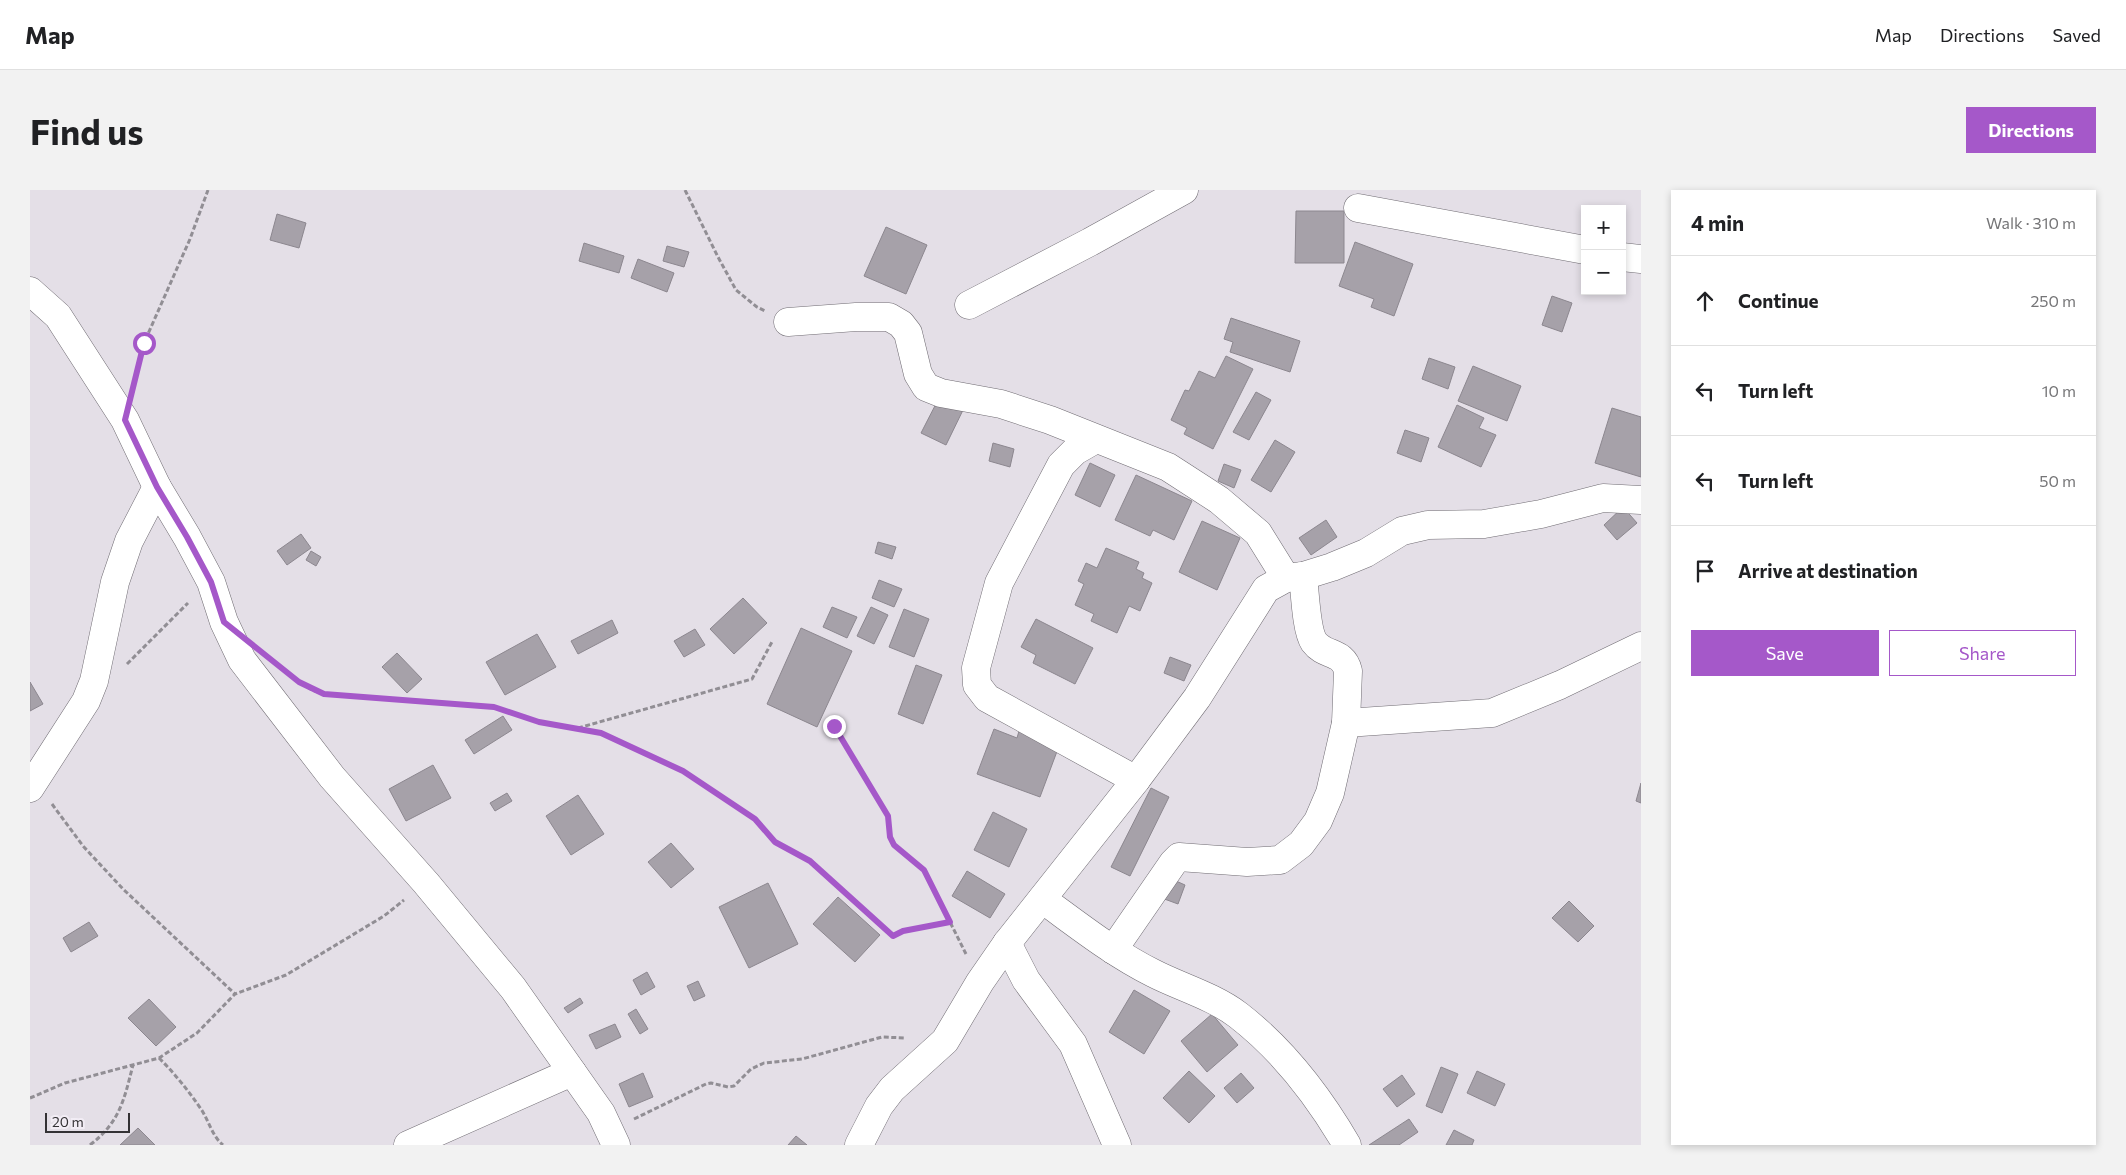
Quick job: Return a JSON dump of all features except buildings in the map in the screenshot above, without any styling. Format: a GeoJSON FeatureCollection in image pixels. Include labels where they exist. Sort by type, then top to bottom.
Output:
{"type":"FeatureCollection","features":[{"type":"Feature","properties":{"kind":"street"},"geometry":{"type":"LineString","coordinates":[[969,305],[1090,242],[1184,190]]}},
{"type":"Feature","properties":{"kind":"street"},"geometry":{"type":"LineString","coordinates":[[1358,208],[1581,249]]}},
{"type":"Feature","properties":{"kind":"street"},"geometry":{"type":"LineString","coordinates":[[1626,257],[1641,259]]}},
{"type":"Feature","properties":{"kind":"street"},"geometry":{"type":"LineString","coordinates":[[30,291],[58,316],[125,420],[157,487],[211,582],[224,622],[242,660],[332,777],[426,883],[513,988],[601,1114],[612,1138]]}},
{"type":"Feature","properties":{"kind":"street"},"geometry":{"type":"LineString","coordinates":[[788,322],[856,317],[888,318],[901,324],[908,333],[918,374],[926,386],[941,393],[1001,404],[1050,420],[1168,466],[1219,500],[1258,533],[1294,577],[1313,640],[1319,647],[1342,658],[1346,664],[1348,671],[1346,723],[1330,793],[1318,822],[1301,844],[1280,860],[1247,862],[1179,857],[1113,950]]}},
{"type":"Feature","properties":{"kind":"street"},"geometry":{"type":"LineString","coordinates":[[1096,439],[1075,452],[1061,465],[999,583],[976,668],[977,685],[987,698],[1136,780]]}},
{"type":"Feature","properties":{"kind":"street"},"geometry":{"type":"LineString","coordinates":[[33,785],[86,701],[94,681],[115,582],[129,540],[157,487]]}},
{"type":"Feature","properties":{"kind":"street"},"geometry":{"type":"LineString","coordinates":[[860,1145],[879,1106],[892,1089],[945,1041],[980,982],[1007,943],[1136,780],[1197,698],[1266,589],[1294,577],[1332,567],[1366,553],[1402,530],[1428,525],[1484,524],[1541,514],[1603,498],[1641,500]]}},
{"type":"Feature","properties":{"kind":"street"},"geometry":{"type":"LineString","coordinates":[[1346,723],[1492,713],[1560,686],[1641,646]]}},
{"type":"Feature","properties":{"kind":"street"},"geometry":{"type":"LineString","coordinates":[[1042,899],[1113,950],[1152,973],[1198,994],[1237,1015],[1290,1063],[1347,1145]]}},
{"type":"Feature","properties":{"kind":"street"},"geometry":{"type":"LineString","coordinates":[[1007,943],[1026,980],[1073,1044],[1117,1145]]}},
{"type":"Feature","properties":{"kind":"street"},"geometry":{"type":"LineString","coordinates":[[408,1145],[572,1072]]}},
{"type":"Feature","properties":{"kind":"path"},"geometry":{"type":"LineString","coordinates":[[125,420],[144,343],[190,238],[208,190]]}},
{"type":"Feature","properties":{"kind":"path"},"geometry":{"type":"LineString","coordinates":[[685,190],[736,290],[757,307],[788,322]]}},
{"type":"Feature","properties":{"kind":"path"},"geometry":{"type":"LineString","coordinates":[[94,681],[117,672],[132,660],[211,582]]}},
{"type":"Feature","properties":{"kind":"path"},"geometry":{"type":"LineString","coordinates":[[575,729],[752,680],[773,640]]}},
{"type":"Feature","properties":{"kind":"path"},"geometry":{"type":"LineString","coordinates":[[292,676],[312,690],[324,694],[494,707],[539,722],[601,733],[683,771],[755,819],[775,842],[810,861],[893,936],[903,931],[950,922]]}},
{"type":"Feature","properties":{"kind":"path"},"geometry":{"type":"LineString","coordinates":[[834,726],[888,816],[890,837],[894,845],[924,870],[980,982]]}},
{"type":"Feature","properties":{"kind":"path"},"geometry":{"type":"LineString","coordinates":[[33,785],[83,846],[123,889],[235,994]]}},
{"type":"Feature","properties":{"kind":"path"},"geometry":{"type":"LineString","coordinates":[[30,1098],[66,1083],[159,1058],[197,1033],[235,994],[286,975],[384,916],[426,883]]}},
{"type":"Feature","properties":{"kind":"path"},"geometry":{"type":"LineString","coordinates":[[612,1138],[706,1084],[734,1086],[751,1069],[764,1063],[802,1059],[882,1037],[945,1041]]}},
{"type":"Feature","properties":{"kind":"path"},"geometry":{"type":"LineString","coordinates":[[159,1058],[183,1083],[224,1145]]}},
{"type":"Feature","properties":{"kind":"path"},"geometry":{"type":"LineString","coordinates":[[90,1145],[103,1135],[116,1119],[122,1106],[133,1065]]}},
{"type":"Feature","properties":{"kind":"route"},"geometry":{"type":"LineString","coordinates":[[144,343],[125,420],[157,487],[211,582],[224,622],[299,682],[312,690],[324,694],[494,707],[539,722],[601,733],[683,771],[755,819],[775,842],[810,861],[893,936],[903,931],[950,922],[924,870],[902,854],[894,845],[890,837],[888,816],[834,726]]}}]}
